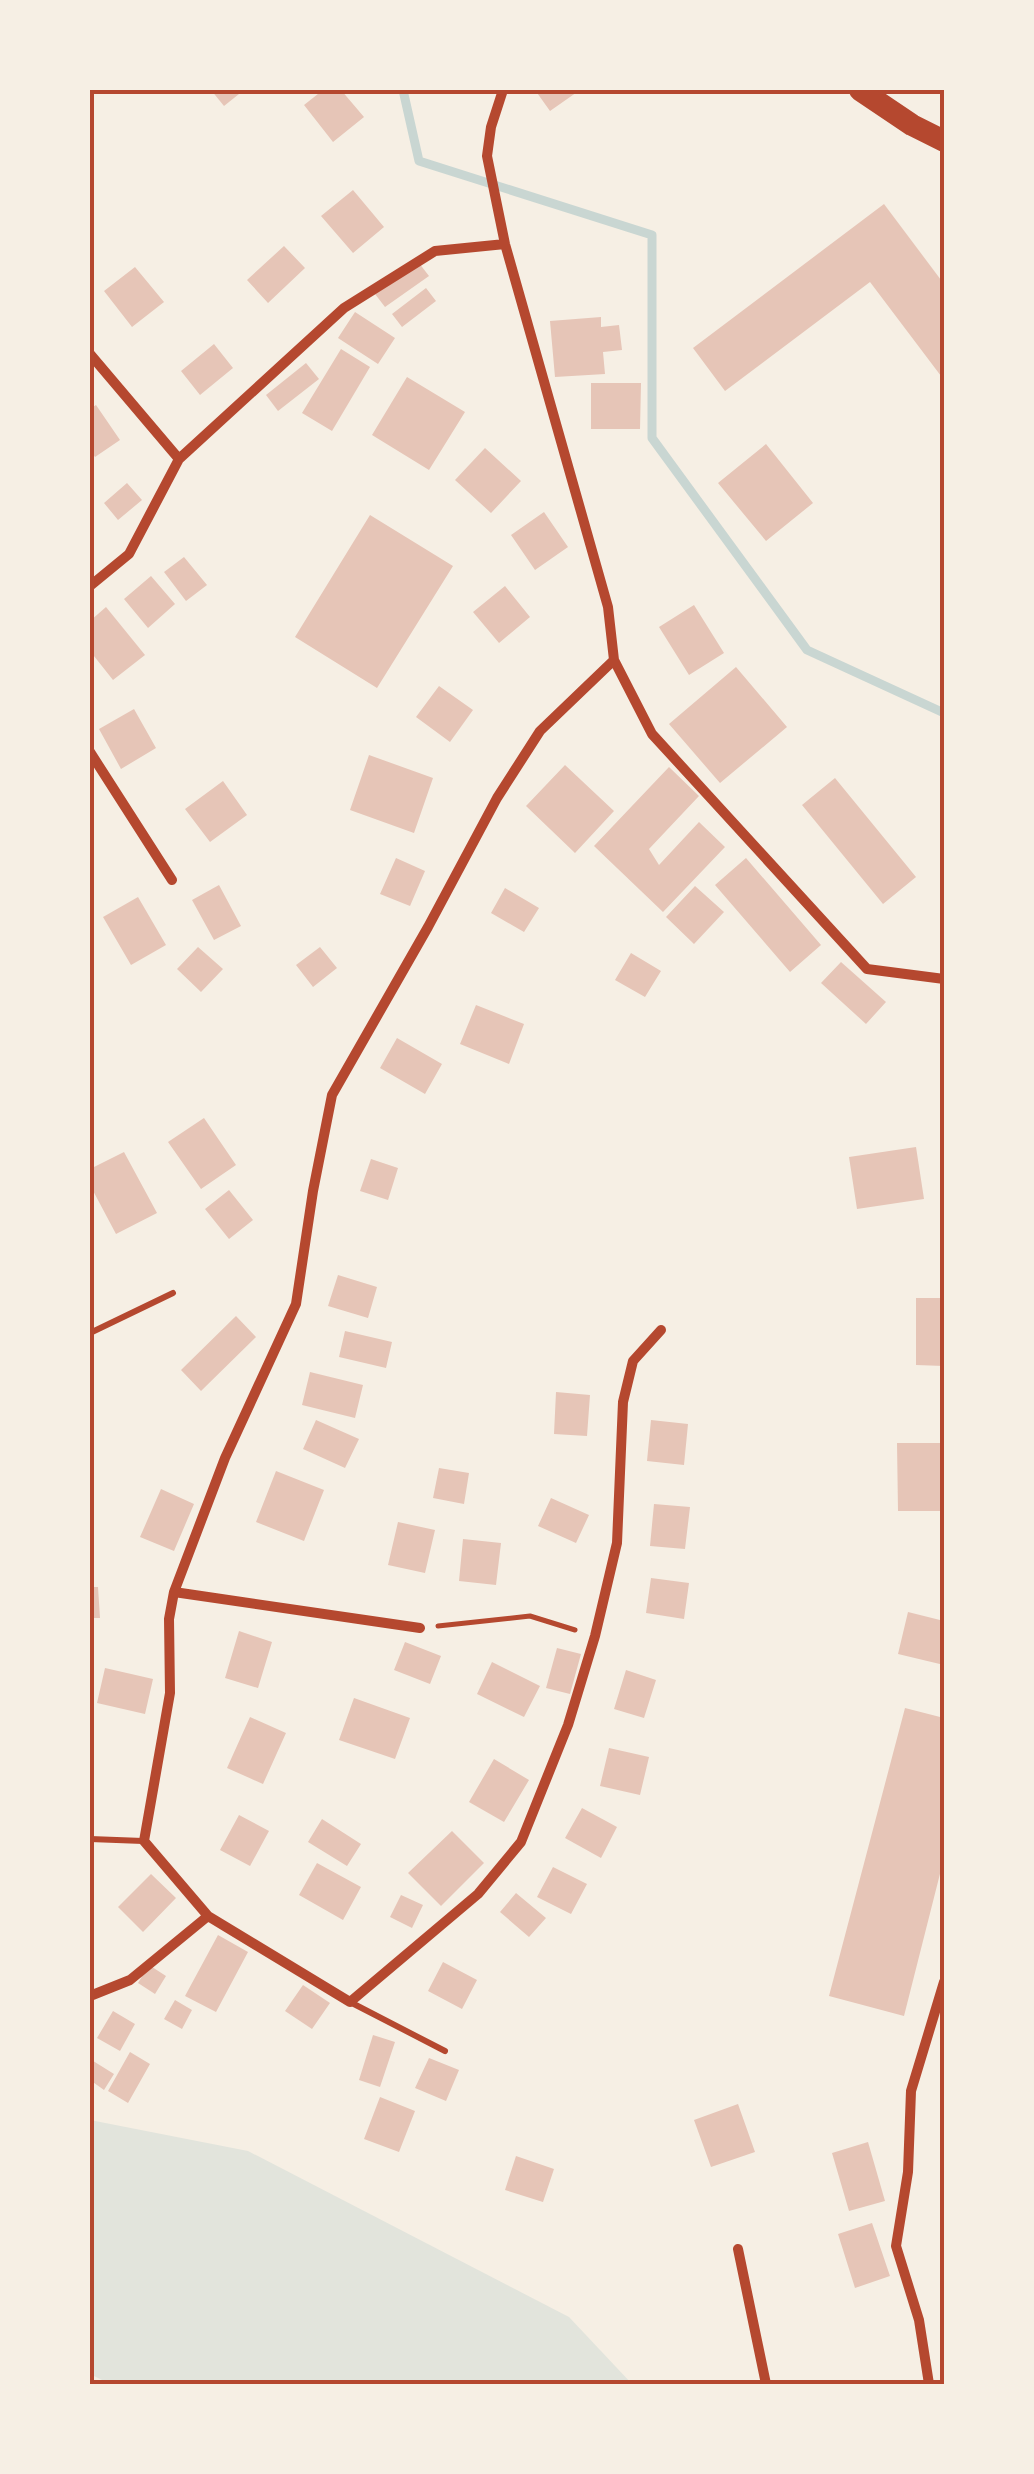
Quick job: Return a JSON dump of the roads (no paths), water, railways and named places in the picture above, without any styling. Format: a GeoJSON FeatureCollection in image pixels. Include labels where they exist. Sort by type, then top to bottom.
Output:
{"type":"FeatureCollection","features":[{"type":"Feature","properties":{"kind":"highway"},"geometry":{"type":"LineString","coordinates":[[860,90],[944,141]]}},
{"type":"Feature","properties":{"kind":"street"},"geometry":{"type":"LineString","coordinates":[[503,90],[487,156],[505,244],[608,607],[614,660],[652,734],[868,969],[944,980]]}},
{"type":"Feature","properties":{"kind":"street"},"geometry":{"type":"LineString","coordinates":[[90,586],[128,554],[178,459],[344,308],[435,251],[505,244]]}},
{"type":"Feature","properties":{"kind":"street"},"geometry":{"type":"LineString","coordinates":[[90,354],[178,459]]}},
{"type":"Feature","properties":{"kind":"street"},"geometry":{"type":"LineString","coordinates":[[614,660],[540,731],[518,764],[332,1095],[296,1304],[225,1458],[174,1592],[169,1619],[170,1693],[144,1841],[208,1916],[350,2002],[478,1894],[521,1842],[568,1725],[595,1636],[618,1543],[623,1402],[634,1361],[660,1330]]}},
{"type":"Feature","properties":{"kind":"street"},"geometry":{"type":"LineString","coordinates":[[90,752],[172,880]]}},
{"type":"Feature","properties":{"kind":"street"},"geometry":{"type":"LineString","coordinates":[[174,1592],[420,1628]]}},
{"type":"Feature","properties":{"kind":"street"},"geometry":{"type":"LineString","coordinates":[[90,1996],[130,1980],[208,1916]]}},
{"type":"Feature","properties":{"kind":"street"},"geometry":{"type":"LineString","coordinates":[[929,2384],[919,2320],[896,2246],[908,2172],[911,2090],[944,1982]]}},
{"type":"Feature","properties":{"kind":"street"},"geometry":{"type":"LineString","coordinates":[[738,2248],[766,2384]]}},
{"type":"Feature","properties":{"kind":"lane"},"geometry":{"type":"LineString","coordinates":[[90,1334],[173,1293]]}},
{"type":"Feature","properties":{"kind":"lane"},"geometry":{"type":"LineString","coordinates":[[90,1839],[144,1841]]}},
{"type":"Feature","properties":{"kind":"lane"},"geometry":{"type":"LineString","coordinates":[[350,2002],[444,2051]]}},
{"type":"Feature","properties":{"kind":"waterway"},"geometry":{"type":"LineString","coordinates":[[403,90],[419,161],[652,235],[652,438],[807,650],[944,713]]}}]}
